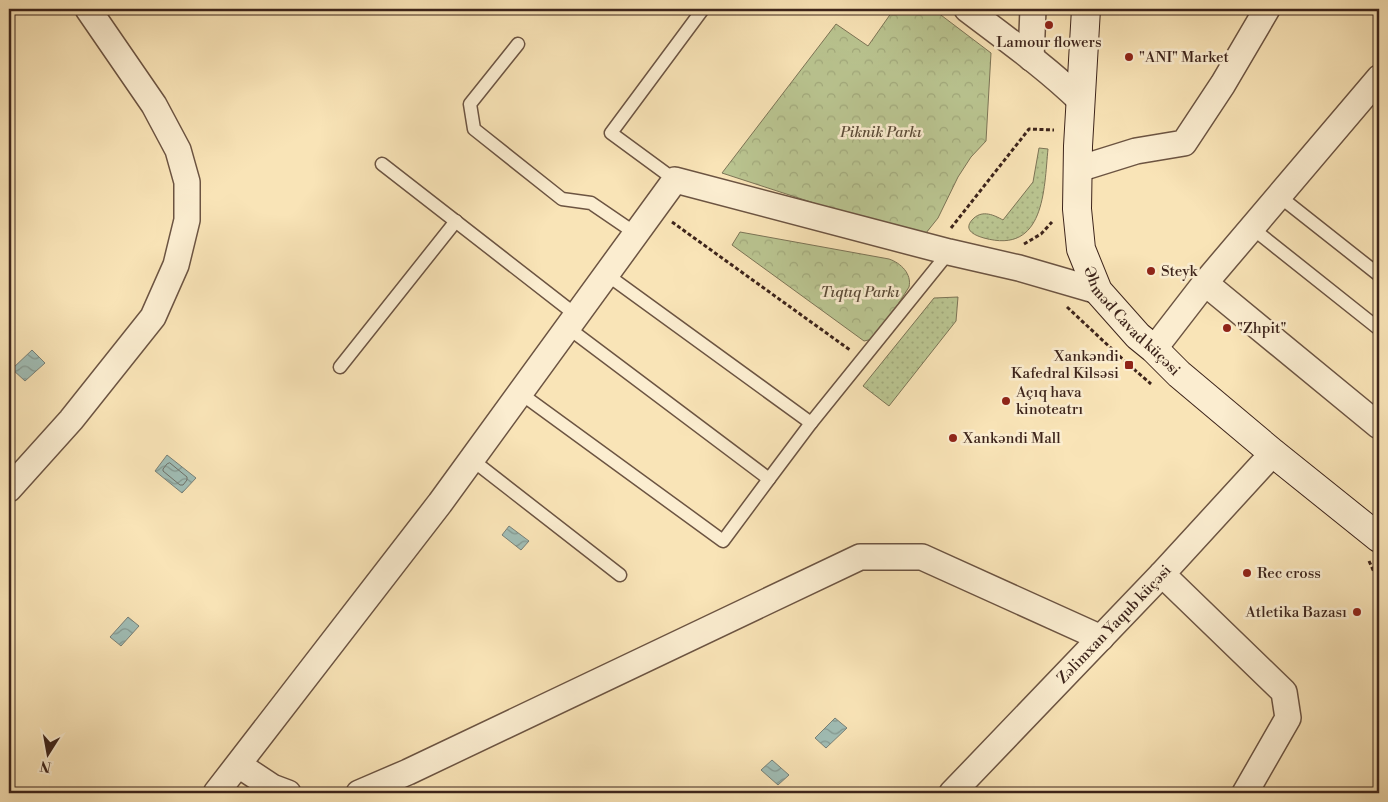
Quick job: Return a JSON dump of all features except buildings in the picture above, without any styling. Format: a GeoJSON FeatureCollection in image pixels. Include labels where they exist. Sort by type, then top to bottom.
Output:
{"type":"FeatureCollection","features":[{"type":"Feature","properties":{"kind":"street"},"geometry":{"type":"LineString","coordinates":[[9,489],[71,420],[153,317],[176,265],[187,220],[187,182],[178,150],[154,105],[88,9]]}},
{"type":"Feature","properties":{"kind":"street"},"geometry":{"type":"LineString","coordinates":[[967,9],[1031,58],[1081,100]]}},
{"type":"Feature","properties":{"kind":"street"},"geometry":{"type":"LineString","coordinates":[[1031,58],[1033,9]]}},
{"type":"Feature","properties":{"kind":"street","name":"Əhməd Cavad küçəsi"},"geometry":{"type":"LineString","coordinates":[[1086,9],[1077,209],[1081,249],[1098,291],[1138,336],[1179,374],[1379,538]]}},
{"type":"Feature","properties":{"kind":"street"},"geometry":{"type":"LineString","coordinates":[[1088,166],[1136,151],[1184,143],[1223,84],[1267,9]]}},
{"type":"Feature","properties":{"kind":"street"},"geometry":{"type":"LineString","coordinates":[[1154,349],[1205,283],[1379,78]]}},
{"type":"Feature","properties":{"kind":"street"},"geometry":{"type":"LineString","coordinates":[[216,793],[440,503],[675,180],[948,242],[1020,268],[1098,291]]}},
{"type":"Feature","properties":{"kind":"street"},"geometry":{"type":"LineString","coordinates":[[1205,283],[1379,426]]}},
{"type":"Feature","properties":{"kind":"street","name":"Zəlimxan Yaqub küçəsi"},"geometry":{"type":"LineString","coordinates":[[952,793],[1162,574],[1273,453]]}},
{"type":"Feature","properties":{"kind":"street"},"geometry":{"type":"LineString","coordinates":[[359,793],[408,772],[860,557],[922,557],[1101,638]]}},
{"type":"Feature","properties":{"kind":"street"},"geometry":{"type":"LineString","coordinates":[[1162,574],[1284,692],[1288,718],[1245,793]]}},
{"type":"Feature","properties":{"kind":"street"},"geometry":{"type":"LineString","coordinates":[[977,793],[986,759]]}},
{"type":"Feature","properties":{"kind":"street"},"geometry":{"type":"LineString","coordinates":[[239,765],[272,787],[288,793]]}},
{"type":"Feature","properties":{"kind":"lane"},"geometry":{"type":"LineString","coordinates":[[675,180],[611,133],[703,9]]}},
{"type":"Feature","properties":{"kind":"lane"},"geometry":{"type":"LineString","coordinates":[[518,44],[470,104],[474,129],[562,199],[591,203],[635,233]]}},
{"type":"Feature","properties":{"kind":"lane"},"geometry":{"type":"LineString","coordinates":[[382,164],[456,221],[571,321],[769,479]]}},
{"type":"Feature","properties":{"kind":"lane"},"geometry":{"type":"LineString","coordinates":[[1279,196],[1379,275]]}},
{"type":"Feature","properties":{"kind":"lane"},"geometry":{"type":"LineString","coordinates":[[340,368],[456,221]]}},
{"type":"Feature","properties":{"kind":"lane"},"geometry":{"type":"LineString","coordinates":[[1252,228],[1379,329]]}},
{"type":"Feature","properties":{"kind":"lane"},"geometry":{"type":"LineString","coordinates":[[520,393],[724,541],[811,423],[863,359],[948,242]]}},
{"type":"Feature","properties":{"kind":"lane"},"geometry":{"type":"LineString","coordinates":[[606,274],[811,423]]}},
{"type":"Feature","properties":{"kind":"lane"},"geometry":{"type":"LineString","coordinates":[[471,459],[620,575]]}},
{"type":"Feature","properties":{"kind":"path"},"geometry":{"type":"LineString","coordinates":[[948,242],[1029,129],[1056,130]]}},
{"type":"Feature","properties":{"kind":"path"},"geometry":{"type":"LineString","coordinates":[[653,209],[863,359]]}},
{"type":"Feature","properties":{"kind":"path"},"geometry":{"type":"LineString","coordinates":[[1021,246],[1041,234],[1057,216]]}},
{"type":"Feature","properties":{"kind":"green space","name":"Piknik Parkı"},"geometry":{"type":"Polygon","coordinates":[[[894,9],[933,9],[991,53],[986,141],[971,157],[958,177],[938,218],[926,233],[903,230],[722,173],[836,24],[868,46],[894,9]]]}},
{"type":"Feature","properties":{"kind":"green space"},"geometry":{"type":"Polygon","coordinates":[[[1039,148],[1048,149],[1045,182],[1037,215],[1030,228],[1019,237],[1004,241],[984,238],[970,231],[969,225],[974,218],[981,214],[992,215],[1003,220],[1033,182],[1039,148]]]}},
{"type":"Feature","properties":{"kind":"green space","name":"Tıqtıq Parkı"},"geometry":{"type":"Polygon","coordinates":[[[740,232],[889,259],[898,263],[905,270],[909,278],[909,287],[881,331],[873,339],[864,341],[732,245],[740,232]]]}},
{"type":"Feature","properties":{"kind":"green space"},"geometry":{"type":"Polygon","coordinates":[[[958,297],[956,321],[889,406],[863,386],[934,298],[958,297]]]}},
{"type":"Feature","properties":{"kind":"water"},"geometry":{"type":"Polygon","coordinates":[[[32,350],[45,363],[25,381],[12,369],[32,350]]]}},
{"type":"Feature","properties":{"kind":"water"},"geometry":{"type":"Polygon","coordinates":[[[167,455],[196,478],[182,493],[155,471],[167,455]]]}},
{"type":"Feature","properties":{"kind":"water"},"geometry":{"type":"Polygon","coordinates":[[[509,526],[529,541],[521,550],[502,535],[509,526]]]}},
{"type":"Feature","properties":{"kind":"water"},"geometry":{"type":"Polygon","coordinates":[[[128,617],[139,626],[121,646],[110,637],[128,617]]]}},
{"type":"Feature","properties":{"kind":"water"},"geometry":{"type":"Polygon","coordinates":[[[835,718],[847,728],[826,748],[815,738],[835,718]]]}},
{"type":"Feature","properties":{"kind":"water"},"geometry":{"type":"Polygon","coordinates":[[[772,760],[789,775],[778,785],[761,770],[772,760]]]}},
{"type":"Feature","properties":{"kind":"place","name":"Lamour flowers"},"geometry":{"type":"Point","coordinates":[1049,25]}},
{"type":"Feature","properties":{"kind":"place","name":"\"ANI\" Market"},"geometry":{"type":"Point","coordinates":[1129,57]}},
{"type":"Feature","properties":{"kind":"place","name":"Steyk"},"geometry":{"type":"Point","coordinates":[1151,271]}},
{"type":"Feature","properties":{"kind":"place","name":"\"Zhpit\""},"geometry":{"type":"Point","coordinates":[1227,328]}},
{"type":"Feature","properties":{"kind":"place","name":"Xankəndi Kafedral Kilsəsi"},"geometry":{"type":"Point","coordinates":[1129,365]}},
{"type":"Feature","properties":{"kind":"place","name":"Açıq hava kinoteatrı"},"geometry":{"type":"Point","coordinates":[1006,401]}},
{"type":"Feature","properties":{"kind":"place","name":"Xankəndi Mall"},"geometry":{"type":"Point","coordinates":[953,438]}},
{"type":"Feature","properties":{"kind":"place","name":"Rec cross"},"geometry":{"type":"Point","coordinates":[1247,573]}},
{"type":"Feature","properties":{"kind":"place","name":"Atletika Bazası"},"geometry":{"type":"Point","coordinates":[1357,612]}}]}
